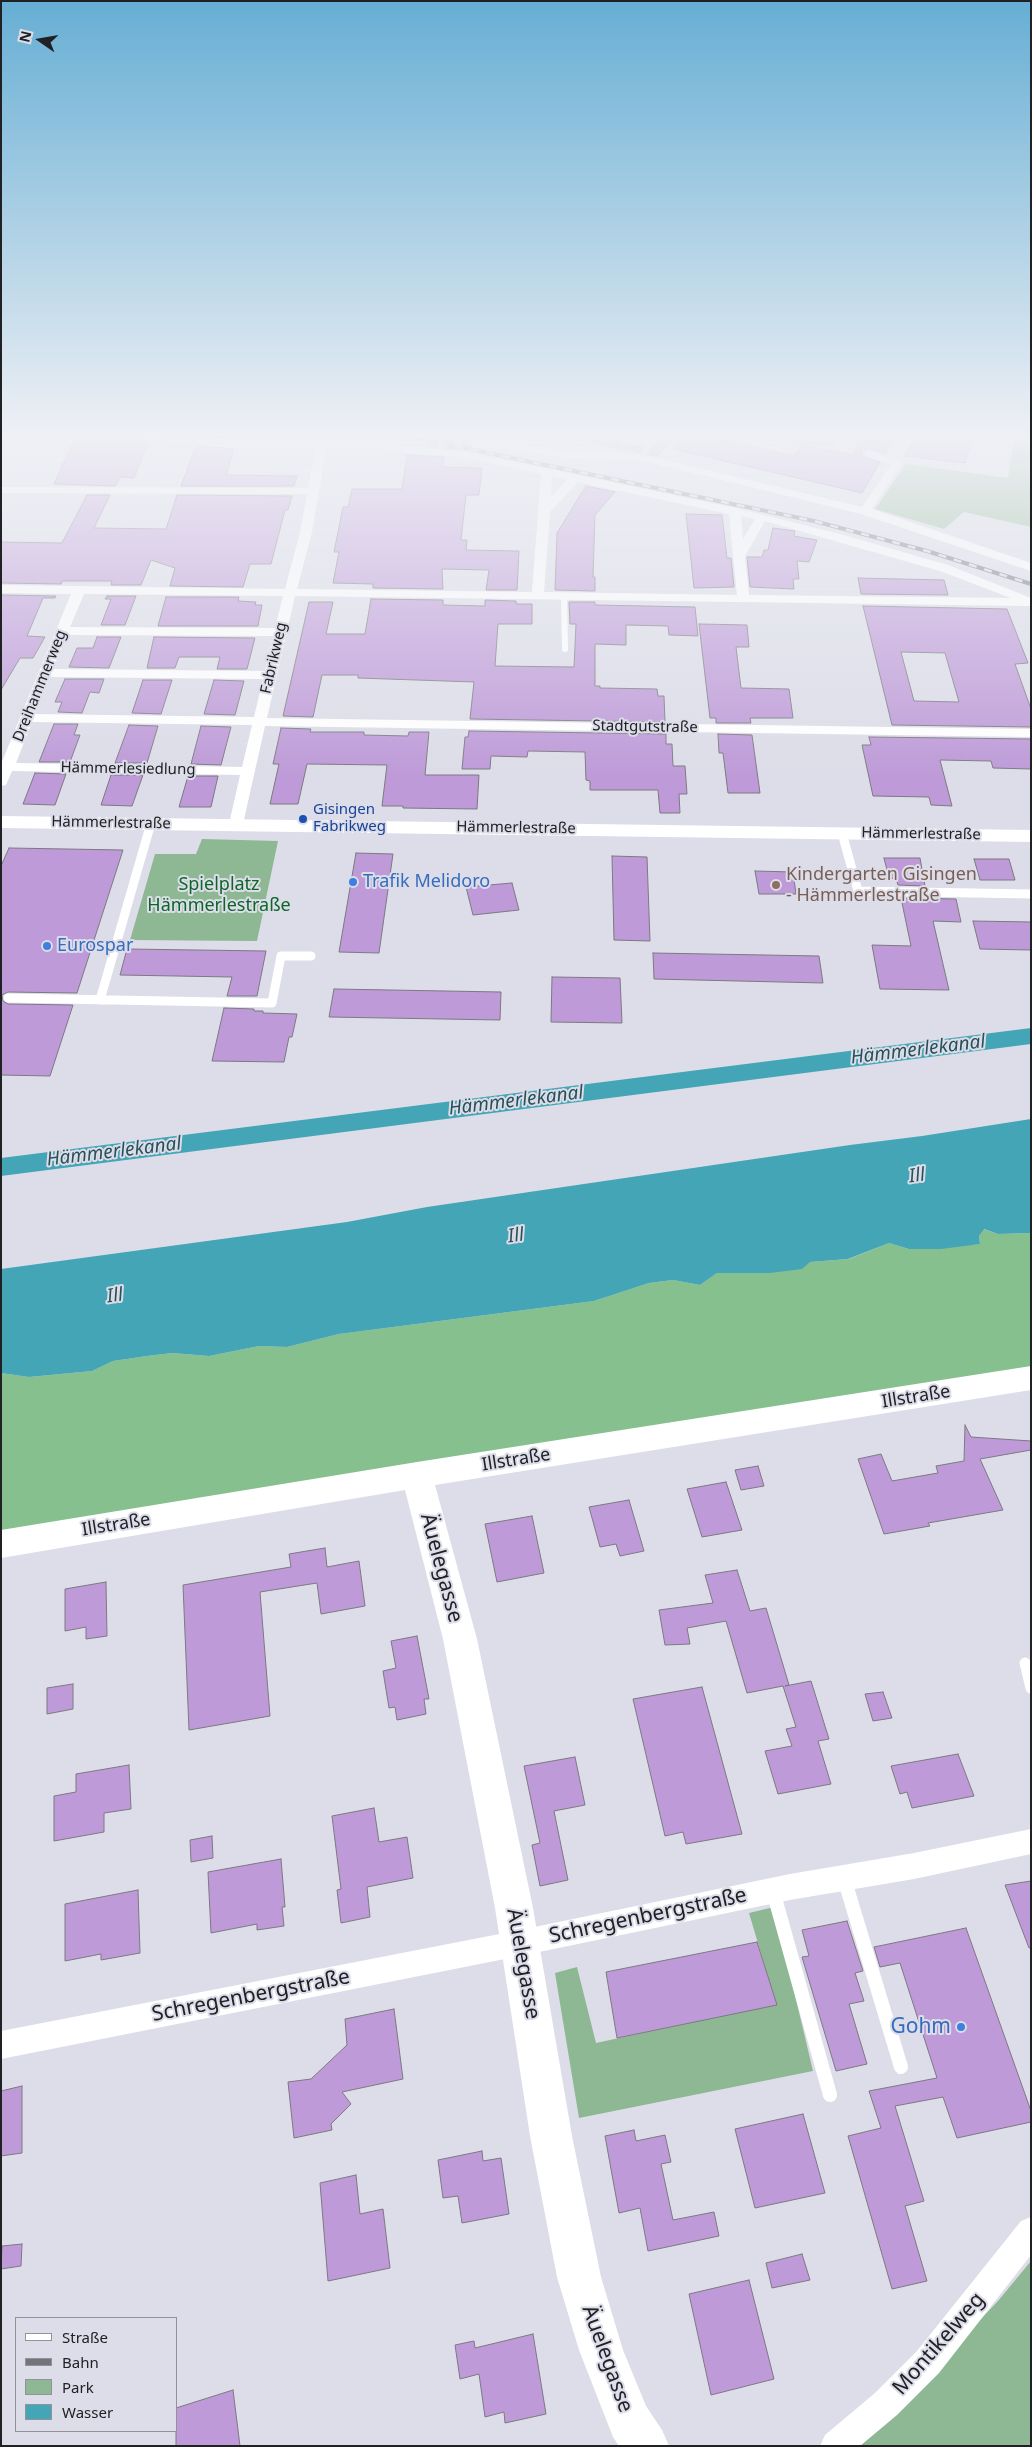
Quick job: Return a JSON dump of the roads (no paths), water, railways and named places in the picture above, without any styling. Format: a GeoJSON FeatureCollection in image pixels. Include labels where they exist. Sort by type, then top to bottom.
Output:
{"type":"FeatureCollection","features":[{"type":"Feature","properties":{"kind":"main road","name":"Illstraße"},"geometry":{"type":"LineString","coordinates":[[1,1544],[417,1475],[1031,1378]]}},
{"type":"Feature","properties":{"kind":"main road","name":"Äuelegasse"},"geometry":{"type":"LineString","coordinates":[[417,1475],[460,1639],[520,1944],[551,2136],[579,2277],[601,2350],[626,2412],[646,2446]]}},
{"type":"Feature","properties":{"kind":"street","name":"Fabrikweg"},"geometry":{"type":"LineString","coordinates":[[236,824],[301,547]]}},
{"type":"Feature","properties":{"kind":"street"},"geometry":{"type":"LineString","coordinates":[[538,595],[541,547]]}},
{"type":"Feature","properties":{"kind":"street"},"geometry":{"type":"LineString","coordinates":[[739,547],[743,598]]}},
{"type":"Feature","properties":{"kind":"street"},"geometry":{"type":"LineString","coordinates":[[740,556],[745,547]]}},
{"type":"Feature","properties":{"kind":"street"},"geometry":{"type":"LineString","coordinates":[[876,547],[1000,588],[1031,601]]}},
{"type":"Feature","properties":{"kind":"street"},"geometry":{"type":"LineString","coordinates":[[974,547],[1031,566]]}},
{"type":"Feature","properties":{"kind":"street"},"geometry":{"type":"LineString","coordinates":[[1,589],[1031,601]]}},
{"type":"Feature","properties":{"kind":"street","name":"Dreihammerweg"},"geometry":{"type":"LineString","coordinates":[[1,782],[79,590]]}},
{"type":"Feature","properties":{"kind":"street"},"geometry":{"type":"LineString","coordinates":[[63,631],[280,632]]}},
{"type":"Feature","properties":{"kind":"street"},"geometry":{"type":"LineString","coordinates":[[46,673],[270,675]]}},
{"type":"Feature","properties":{"kind":"street"},"geometry":{"type":"LineString","coordinates":[[26,718],[260,722]]}},
{"type":"Feature","properties":{"kind":"street","name":"Stadtgutstraße"},"geometry":{"type":"LineString","coordinates":[[260,722],[1031,732]]}},
{"type":"Feature","properties":{"kind":"street","name":"Hämmerlesiedlung"},"geometry":{"type":"LineString","coordinates":[[7,767],[248,771]]}},
{"type":"Feature","properties":{"kind":"street","name":"Hämmerlestraße"},"geometry":{"type":"LineString","coordinates":[[1,822],[1031,836]]}},
{"type":"Feature","properties":{"kind":"street","name":"Schregenbergstraße"},"geometry":{"type":"LineString","coordinates":[[1,2045],[520,1944],[772,1890],[914,1866],[1031,1841]]}},
{"type":"Feature","properties":{"kind":"street","name":"Montikelweg"},"geometry":{"type":"LineString","coordinates":[[836,2446],[886,2404],[928,2362],[1031,2231]]}},
{"type":"Feature","properties":{"kind":"lane"},"geometry":{"type":"LineString","coordinates":[[564,596],[565,650]]}},
{"type":"Feature","properties":{"kind":"lane"},"geometry":{"type":"LineString","coordinates":[[100,1000],[151,823]]}},
{"type":"Feature","properties":{"kind":"lane"},"geometry":{"type":"LineString","coordinates":[[842,833],[858,891],[1031,894]]}},
{"type":"Feature","properties":{"kind":"lane"},"geometry":{"type":"LineString","coordinates":[[8,998],[272,1003],[281,956],[311,956]]}},
{"type":"Feature","properties":{"kind":"lane"},"geometry":{"type":"LineString","coordinates":[[1025,1663],[1031,1688]]}},
{"type":"Feature","properties":{"kind":"lane"},"geometry":{"type":"LineString","coordinates":[[844,1877],[900,2067]]}},
{"type":"Feature","properties":{"kind":"lane"},"geometry":{"type":"LineString","coordinates":[[772,1890],[830,2095]]}},
{"type":"Feature","properties":{"kind":"water","name":"Ill"},"geometry":{"type":"Polygon","coordinates":[[[1031,1119],[1031,1233],[998,1234],[984,1229],[979,1236],[980,1244],[941,1249],[909,1249],[889,1243],[848,1259],[810,1262],[802,1269],[770,1273],[717,1273],[700,1285],[673,1280],[649,1283],[594,1301],[339,1334],[287,1347],[259,1346],[209,1356],[172,1353],[113,1361],[92,1371],[29,1377],[1,1373],[1,1269],[347,1222],[427,1207],[1031,1119]]]}},
{"type":"Feature","properties":{"kind":"waterway","name":"Hämmerlekanal"},"geometry":{"type":"LineString","coordinates":[[1,1167],[1031,1036]]}},
{"type":"Feature","properties":{"kind":"railway"},"geometry":{"type":"LineString","coordinates":[[913,547],[1031,584]]}},
{"type":"Feature","properties":{"kind":"place","name":"Gisingen Fabrikweg"},"geometry":{"type":"Point","coordinates":[303,819]}},
{"type":"Feature","properties":{"kind":"place","name":"Trafik Melidoro"},"geometry":{"type":"Point","coordinates":[353,882]}},
{"type":"Feature","properties":{"kind":"place","name":"Kindergarten Gisingen - Hämmerlestraße"},"geometry":{"type":"Point","coordinates":[776,885]}},
{"type":"Feature","properties":{"kind":"place","name":"Eurospar"},"geometry":{"type":"Point","coordinates":[47,946]}},
{"type":"Feature","properties":{"kind":"place","name":"Gohm"},"geometry":{"type":"Point","coordinates":[961,2027]}},
{"type":"Feature","properties":{"kind":"park label","name":"Spielplatz Hämmerlestraße"},"geometry":{"type":"Point","coordinates":[219,895]}}]}
